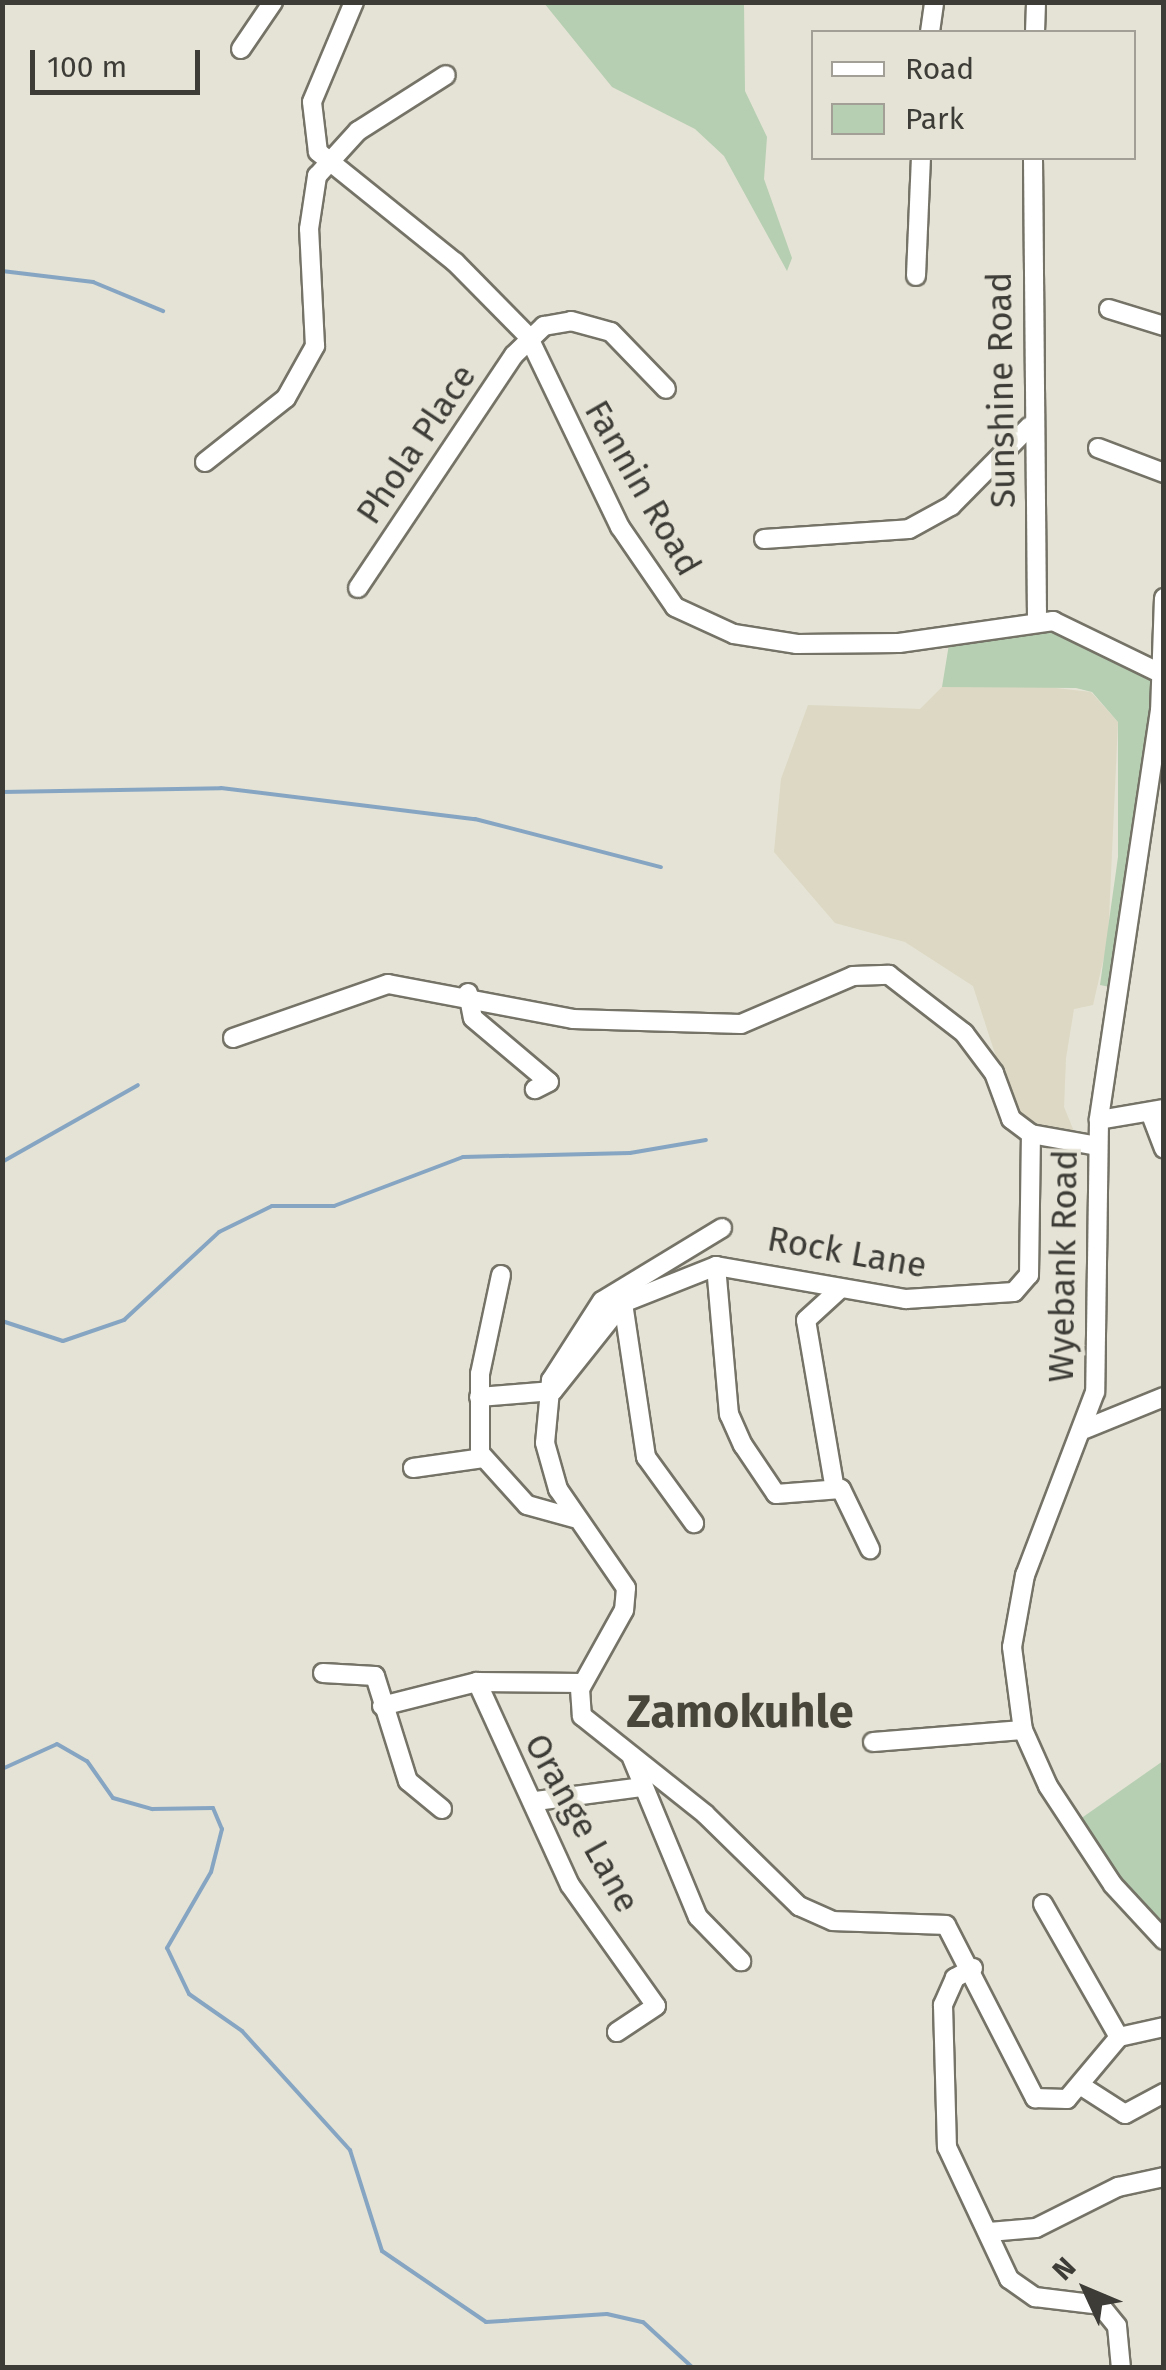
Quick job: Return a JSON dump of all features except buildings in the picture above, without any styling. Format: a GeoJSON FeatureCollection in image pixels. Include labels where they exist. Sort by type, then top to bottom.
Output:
{"type":"FeatureCollection","features":[{"type":"Feature","properties":{"kind":"street"},"geometry":{"type":"LineString","coordinates":[[241,48],[272,2]]}},
{"type":"Feature","properties":{"kind":"street"},"geometry":{"type":"LineString","coordinates":[[326,164],[311,136],[312,102],[354,2]]}},
{"type":"Feature","properties":{"kind":"street"},"geometry":{"type":"LineString","coordinates":[[930,30],[934,2]]}},
{"type":"Feature","properties":{"kind":"street"},"geometry":{"type":"LineString","coordinates":[[1036,2],[1036,30]]}},
{"type":"Feature","properties":{"kind":"street"},"geometry":{"type":"LineString","coordinates":[[205,462],[286,398],[314,346],[310,208],[326,164],[358,131],[446,75]]}},
{"type":"Feature","properties":{"kind":"street"},"geometry":{"type":"LineString","coordinates":[[916,276],[921,160]]}},
{"type":"Feature","properties":{"kind":"street","name":"Sunshine Road"},"geometry":{"type":"LineString","coordinates":[[1033,160],[1030,426],[1037,621]]}},
{"type":"Feature","properties":{"kind":"street","name":"Fannin Road"},"geometry":{"type":"LineString","coordinates":[[326,164],[455,262],[528,336],[620,527],[664,594],[692,618],[797,644],[899,643],[1037,621],[1082,629],[1132,668],[1162,674]]}},
{"type":"Feature","properties":{"kind":"street"},"geometry":{"type":"LineString","coordinates":[[1110,310],[1164,326]]}},
{"type":"Feature","properties":{"kind":"street"},"geometry":{"type":"LineString","coordinates":[[528,336],[561,321],[610,332],[666,389]]}},
{"type":"Feature","properties":{"kind":"street","name":"Phola Place"},"geometry":{"type":"LineString","coordinates":[[358,588],[528,336]]}},
{"type":"Feature","properties":{"kind":"street"},"geometry":{"type":"LineString","coordinates":[[764,538],[909,530],[951,506],[1030,426]]}},
{"type":"Feature","properties":{"kind":"street"},"geometry":{"type":"LineString","coordinates":[[1098,448],[1164,473]]}},
{"type":"Feature","properties":{"kind":"street","name":"Wyebank Road"},"geometry":{"type":"LineString","coordinates":[[1164,598],[1162,710],[1099,1120],[1099,1364],[1085,1429],[1014,1617],[1023,1730],[1086,1848],[1164,1940]]}},
{"type":"Feature","properties":{"kind":"street"},"geometry":{"type":"LineString","coordinates":[[234,1038],[388,984],[468,993],[573,1019],[756,1022],[853,976],[889,975],[964,1033],[994,1073],[1011,1119],[1032,1134],[1098,1146]]}},
{"type":"Feature","properties":{"kind":"street"},"geometry":{"type":"LineString","coordinates":[[468,993],[474,1018],[549,1082],[535,1089]]}},
{"type":"Feature","properties":{"kind":"street"},"geometry":{"type":"LineString","coordinates":[[1099,1120],[1156,1111],[1164,1148]]}},
{"type":"Feature","properties":{"kind":"street","name":"Rock Lane"},"geometry":{"type":"LineString","coordinates":[[548,1392],[623,1303],[716,1266],[839,1290],[939,1301],[1021,1287],[1030,1269],[1032,1134]]}},
{"type":"Feature","properties":{"kind":"street"},"geometry":{"type":"LineString","coordinates":[[722,1228],[588,1315],[548,1392],[545,1442],[574,1518],[626,1588],[624,1610],[582,1683],[590,1727],[632,1758],[798,1906],[833,1921],[940,1922],[973,1968],[1028,2092],[1056,2102],[1083,2086],[1118,2036],[1164,2026]]}},
{"type":"Feature","properties":{"kind":"street"},"geometry":{"type":"LineString","coordinates":[[716,1266],[730,1414],[743,1446],[776,1494],[834,1484]]}},
{"type":"Feature","properties":{"kind":"street"},"geometry":{"type":"LineString","coordinates":[[500,1275],[478,1398],[483,1458],[527,1506],[574,1518]]}},
{"type":"Feature","properties":{"kind":"street"},"geometry":{"type":"LineString","coordinates":[[839,1290],[806,1320],[834,1484],[855,1506],[870,1548]]}},
{"type":"Feature","properties":{"kind":"street"},"geometry":{"type":"LineString","coordinates":[[623,1303],[646,1457],[694,1523]]}},
{"type":"Feature","properties":{"kind":"street"},"geometry":{"type":"LineString","coordinates":[[478,1398],[548,1392]]}},
{"type":"Feature","properties":{"kind":"street"},"geometry":{"type":"LineString","coordinates":[[1085,1429],[1164,1397]]}},
{"type":"Feature","properties":{"kind":"street"},"geometry":{"type":"LineString","coordinates":[[413,1468],[483,1458]]}},
{"type":"Feature","properties":{"kind":"street"},"geometry":{"type":"LineString","coordinates":[[323,1674],[375,1676],[408,1781],[442,1809]]}},
{"type":"Feature","properties":{"kind":"street"},"geometry":{"type":"LineString","coordinates":[[382,1706],[473,1680],[582,1683]]}},
{"type":"Feature","properties":{"kind":"street","name":"Orange Lane"},"geometry":{"type":"LineString","coordinates":[[473,1680],[489,1724],[536,1801],[570,1885],[656,2006],[617,2032]]}},
{"type":"Feature","properties":{"kind":"street"},"geometry":{"type":"LineString","coordinates":[[873,1742],[1023,1730]]}},
{"type":"Feature","properties":{"kind":"street"},"geometry":{"type":"LineString","coordinates":[[632,1758],[698,1917],[741,1961]]}},
{"type":"Feature","properties":{"kind":"street"},"geometry":{"type":"LineString","coordinates":[[536,1801],[643,1787]]}},
{"type":"Feature","properties":{"kind":"street"},"geometry":{"type":"LineString","coordinates":[[1043,1904],[1118,2036]]}},
{"type":"Feature","properties":{"kind":"street"},"geometry":{"type":"LineString","coordinates":[[973,1968],[944,1995],[942,2108],[947,2147],[1017,2287],[1100,2305],[1116,2326],[1121,2368]]}},
{"type":"Feature","properties":{"kind":"street"},"geometry":{"type":"LineString","coordinates":[[1083,2086],[1126,2114],[1164,2093]]}},
{"type":"Feature","properties":{"kind":"street"},"geometry":{"type":"LineString","coordinates":[[988,2232],[1036,2228],[1118,2187],[1164,2177]]}},
{"type":"Feature","properties":{"kind":"shaded area"},"geometry":{"type":"Polygon","coordinates":[[[1020,684],[1091,692],[1118,722],[1108,939],[1093,1005],[1074,1009],[1066,1058],[1064,1107],[1078,1141],[1018,1124],[973,986],[905,942],[835,923],[774,852],[781,779],[808,705],[920,709],[942,687],[1020,684]]]}},
{"type":"Feature","properties":{"kind":"green space"},"geometry":{"type":"Polygon","coordinates":[[[544,3],[744,3],[745,91],[767,137],[764,179],[792,258],[787,271],[724,156],[695,129],[612,87],[544,3]]]}},
{"type":"Feature","properties":{"kind":"green space"},"geometry":{"type":"Polygon","coordinates":[[[1037,622],[1163,675],[1120,989],[1100,985],[1118,857],[1118,722],[1092,692],[1076,688],[942,687],[950,638],[1037,622]]]}},
{"type":"Feature","properties":{"kind":"green space"},"geometry":{"type":"Polygon","coordinates":[[[1163,1761],[1163,1938],[1073,1824],[1163,1761]]]}},
{"type":"Feature","properties":{"kind":"waterway"},"geometry":{"type":"LineString","coordinates":[[2,271],[93,282],[163,311]]}},
{"type":"Feature","properties":{"kind":"waterway"},"geometry":{"type":"LineString","coordinates":[[2,792],[221,788],[475,819],[661,867]]}},
{"type":"Feature","properties":{"kind":"waterway"},"geometry":{"type":"LineString","coordinates":[[2,1162],[138,1085]]}},
{"type":"Feature","properties":{"kind":"waterway"},"geometry":{"type":"LineString","coordinates":[[2,1321],[63,1341],[124,1320],[219,1232],[272,1206],[334,1206],[463,1157],[630,1153],[706,1140]]}},
{"type":"Feature","properties":{"kind":"waterway"},"geometry":{"type":"LineString","coordinates":[[2,1769],[57,1744],[87,1761],[113,1798],[152,1809],[213,1808],[222,1829],[211,1872],[167,1948],[189,1994],[242,2031],[350,2150],[382,2251],[486,2322],[607,2314],[643,2322],[693,2368]]}},
{"type":"Feature","properties":{"kind":"district","name":"Zamokuhle"},"geometry":{"type":"Point","coordinates":[740,1713]}}]}
